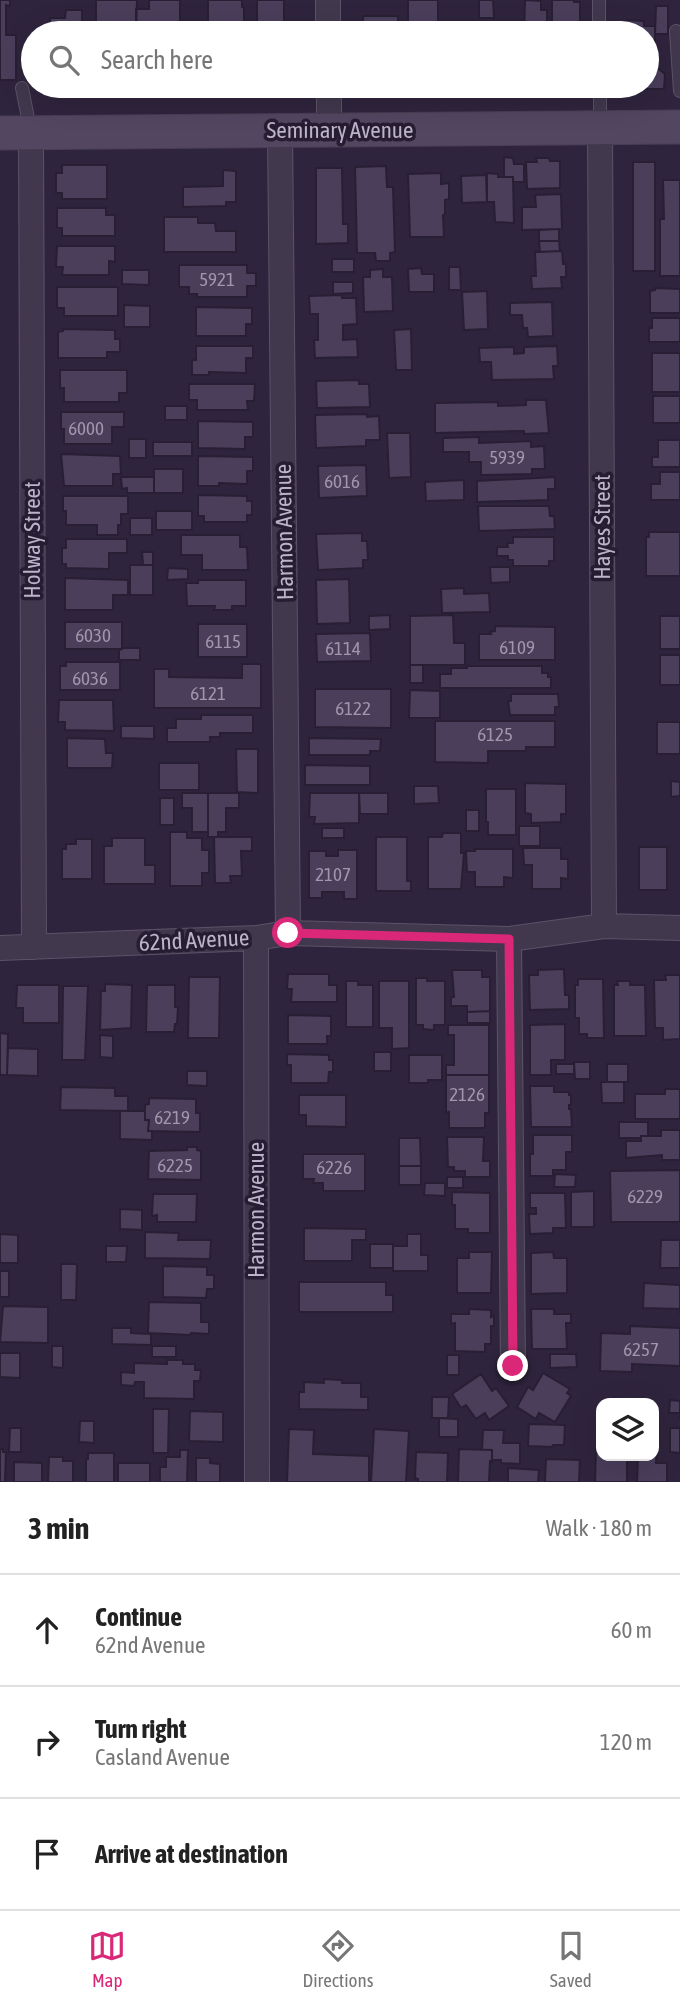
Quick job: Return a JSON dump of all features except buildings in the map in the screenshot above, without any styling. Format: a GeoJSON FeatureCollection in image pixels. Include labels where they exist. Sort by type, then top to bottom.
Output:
{"type":"FeatureCollection","features":[{"type":"Feature","properties":{"kind":"street"},"geometry":{"type":"LineString","coordinates":[[328,0],[328,21]]}},
{"type":"Feature","properties":{"kind":"street"},"geometry":{"type":"LineString","coordinates":[[328,98],[329,130]]}},
{"type":"Feature","properties":{"kind":"street","name":"Seminary Avenue"},"geometry":{"type":"LineString","coordinates":[[15,133],[680,127]]}},
{"type":"Feature","properties":{"kind":"street","name":"Hayes Street"},"geometry":{"type":"LineString","coordinates":[[600,128],[604,926]]}},
{"type":"Feature","properties":{"kind":"street","name":"Harmon Avenue"},"geometry":{"type":"LineString","coordinates":[[280,131],[288,933]]}},
{"type":"Feature","properties":{"kind":"street","name":"Holway Street"},"geometry":{"type":"LineString","coordinates":[[15,133],[34,947]]}},
{"type":"Feature","properties":{"kind":"street","name":"62nd Avenue"},"geometry":{"type":"LineString","coordinates":[[0,948],[256,938],[288,933],[509,939],[604,926],[680,928]]}},
{"type":"Feature","properties":{"kind":"street","name":"Harmon Avenue"},"geometry":{"type":"LineString","coordinates":[[256,938],[257,1482]]}},
{"type":"Feature","properties":{"kind":"street"},"geometry":{"type":"LineString","coordinates":[[509,939],[513,1366]]}},
{"type":"Feature","properties":{"kind":"lane"},"geometry":{"type":"LineString","coordinates":[[598,0],[599,21]]}},
{"type":"Feature","properties":{"kind":"lane"},"geometry":{"type":"LineString","coordinates":[[676,31],[680,92]]}},
{"type":"Feature","properties":{"kind":"lane"},"geometry":{"type":"LineString","coordinates":[[15,133],[21,94]]}},
{"type":"Feature","properties":{"kind":"lane"},"geometry":{"type":"LineString","coordinates":[[600,98],[600,128]]}},
{"type":"Feature","properties":{"kind":"route"},"geometry":{"type":"LineString","coordinates":[[288,933],[509,939],[513,1366]]}}]}
